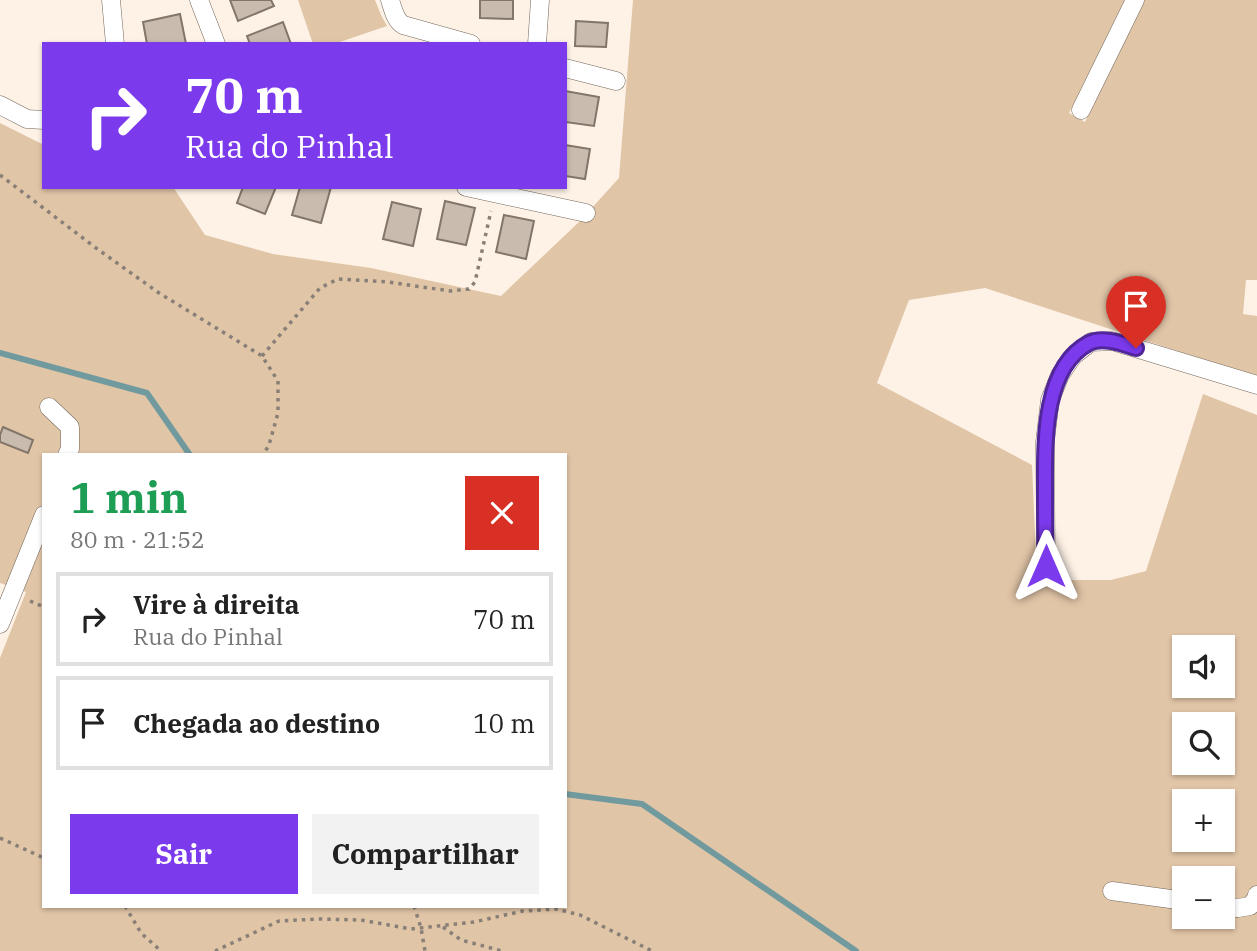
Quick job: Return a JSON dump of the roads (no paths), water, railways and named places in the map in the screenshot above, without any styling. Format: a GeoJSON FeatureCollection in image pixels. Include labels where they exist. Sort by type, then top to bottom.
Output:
{"type":"FeatureCollection","features":[{"type":"Feature","properties":{"kind":"street"},"geometry":{"type":"LineString","coordinates":[[111,0],[115,42]]}},
{"type":"Feature","properties":{"kind":"street"},"geometry":{"type":"LineString","coordinates":[[199,0],[215,42]]}},
{"type":"Feature","properties":{"kind":"street"},"geometry":{"type":"LineString","coordinates":[[390,0],[395,16],[403,25],[464,42]]}},
{"type":"Feature","properties":{"kind":"street"},"geometry":{"type":"LineString","coordinates":[[537,42],[540,0]]}},
{"type":"Feature","properties":{"kind":"street"},"geometry":{"type":"LineString","coordinates":[[1081,110],[1135,0]]}},
{"type":"Feature","properties":{"kind":"street"},"geometry":{"type":"LineString","coordinates":[[567,69],[616,81]]}},
{"type":"Feature","properties":{"kind":"street"},"geometry":{"type":"LineString","coordinates":[[0,105],[27,119],[42,120]]}},
{"type":"Feature","properties":{"kind":"street"},"geometry":{"type":"LineString","coordinates":[[474,189],[495,194],[523,193],[586,213]]}},
{"type":"Feature","properties":{"kind":"street"},"geometry":{"type":"LineString","coordinates":[[1046,566],[1046,432],[1050,400],[1060,375],[1073,356],[1091,342],[1112,341],[1257,385]]}},
{"type":"Feature","properties":{"kind":"street"},"geometry":{"type":"LineString","coordinates":[[50,407],[70,427],[68,453]]}},
{"type":"Feature","properties":{"kind":"street"},"geometry":{"type":"LineString","coordinates":[[0,624],[6,592],[42,519]]}},
{"type":"Feature","properties":{"kind":"street"},"geometry":{"type":"LineString","coordinates":[[1112,891],[1172,899]]}},
{"type":"Feature","properties":{"kind":"street"},"geometry":{"type":"LineString","coordinates":[[1235,908],[1250,906],[1257,895]]}},
{"type":"Feature","properties":{"kind":"waterway"},"geometry":{"type":"LineString","coordinates":[[0,353],[147,393],[189,453]]}},
{"type":"Feature","properties":{"kind":"waterway"},"geometry":{"type":"LineString","coordinates":[[567,794],[642,804],[856,951]]}}]}
